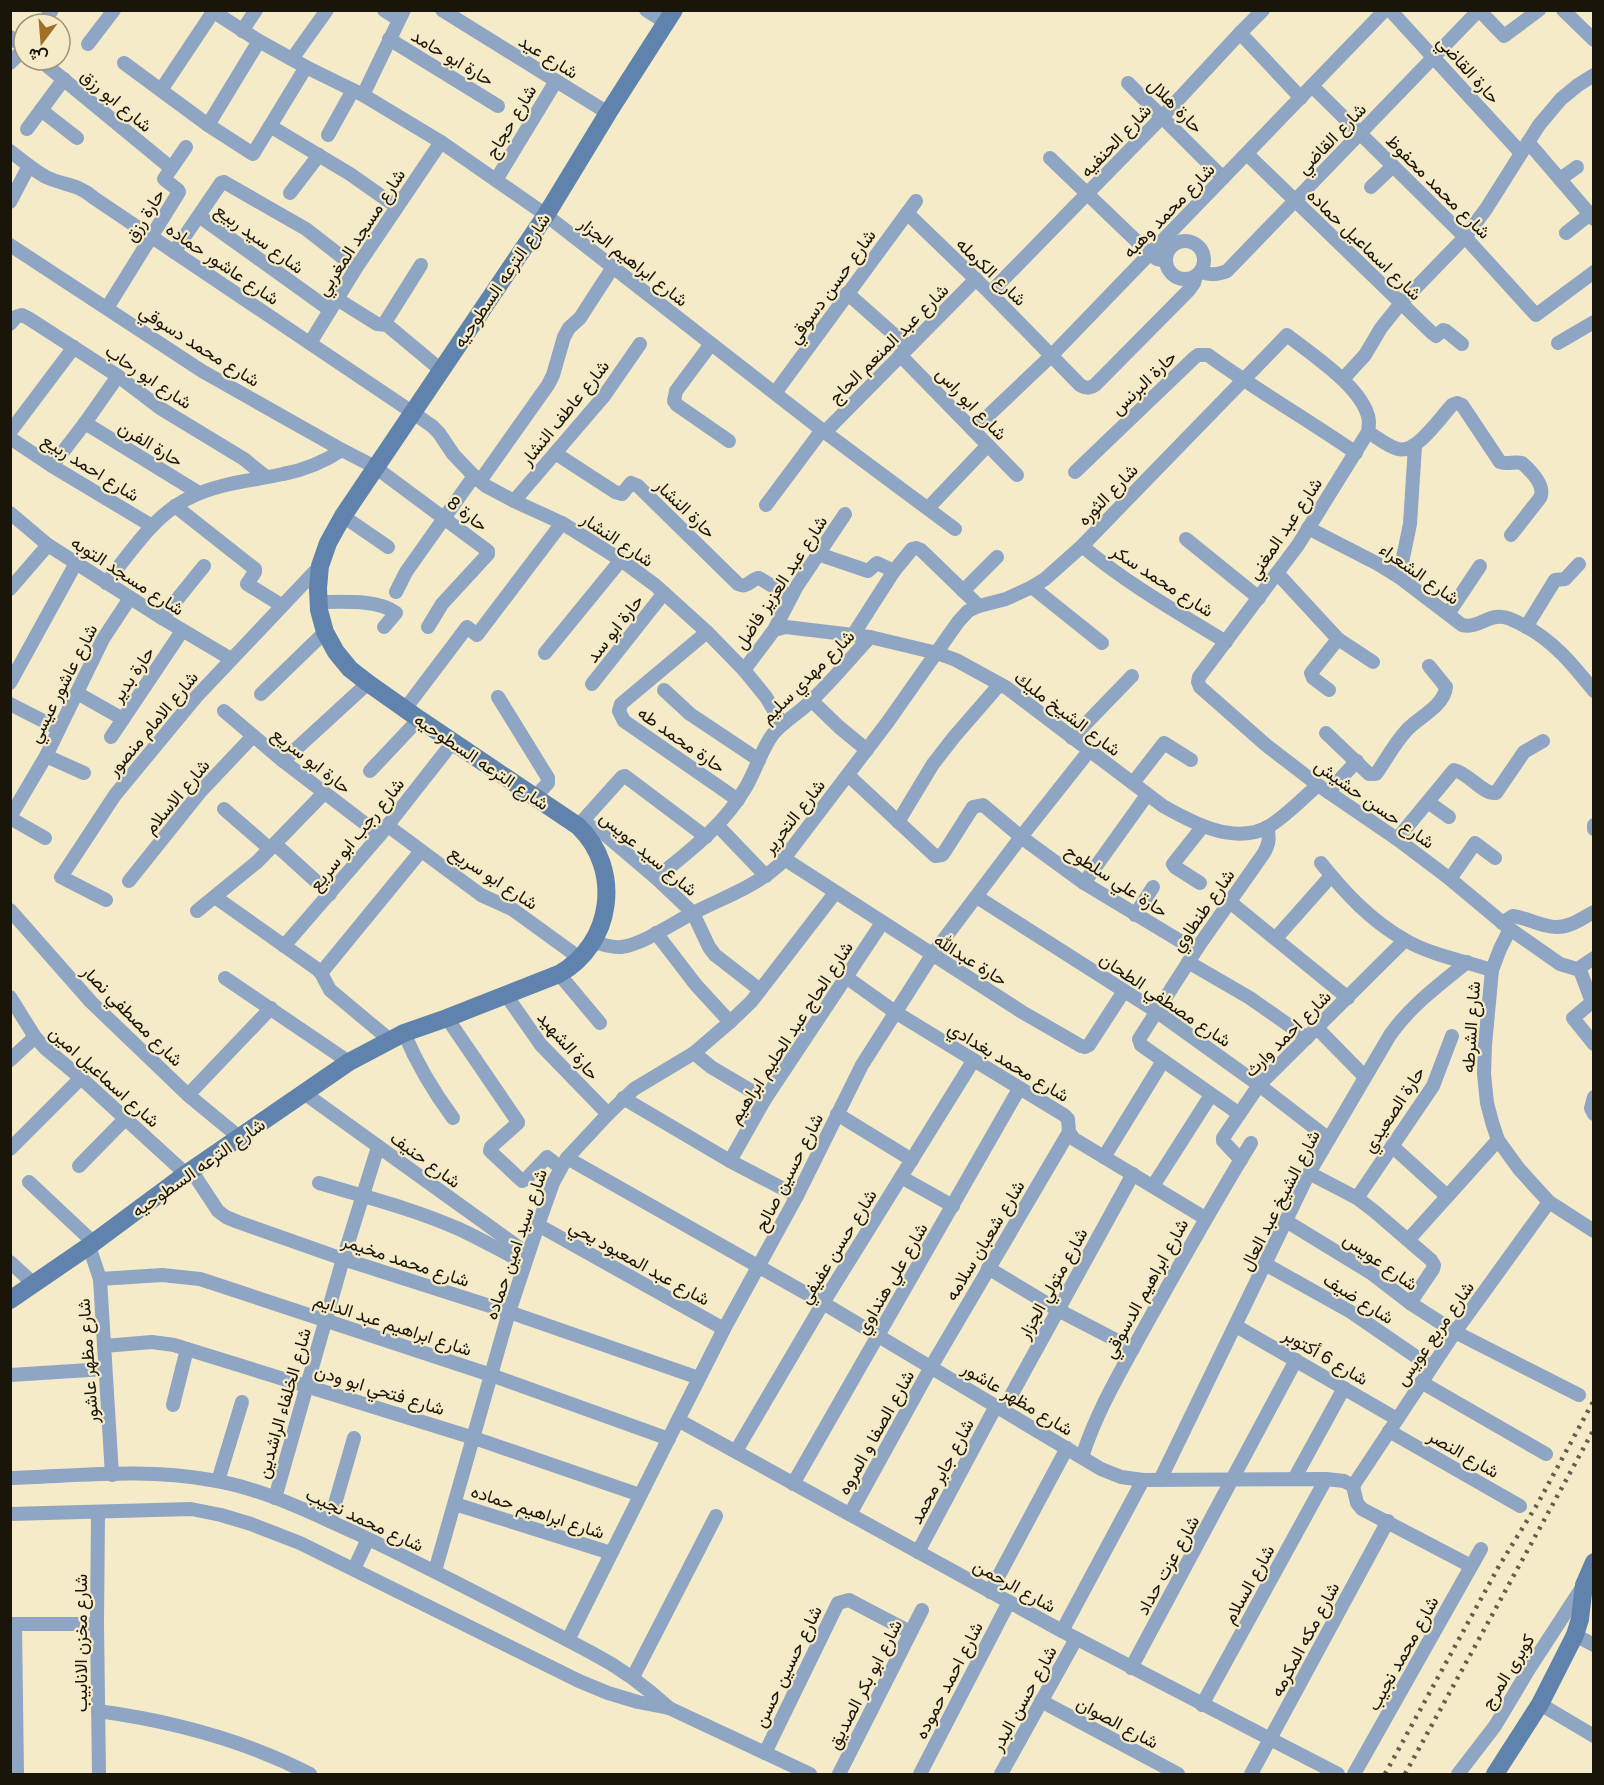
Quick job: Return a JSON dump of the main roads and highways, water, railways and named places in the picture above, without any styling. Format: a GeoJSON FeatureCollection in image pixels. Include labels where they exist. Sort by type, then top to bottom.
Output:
{"type":"FeatureCollection","features":[{"type":"Feature","properties":{"kind":"railway"},"geometry":{"type":"LineString","coordinates":[[1385,1774],[1499,1566],[1538,1503],[1594,1400]]}},
{"type":"Feature","properties":{"kind":"railway"},"geometry":{"type":"LineString","coordinates":[[1405,1774],[1594,1429]]}}]}
